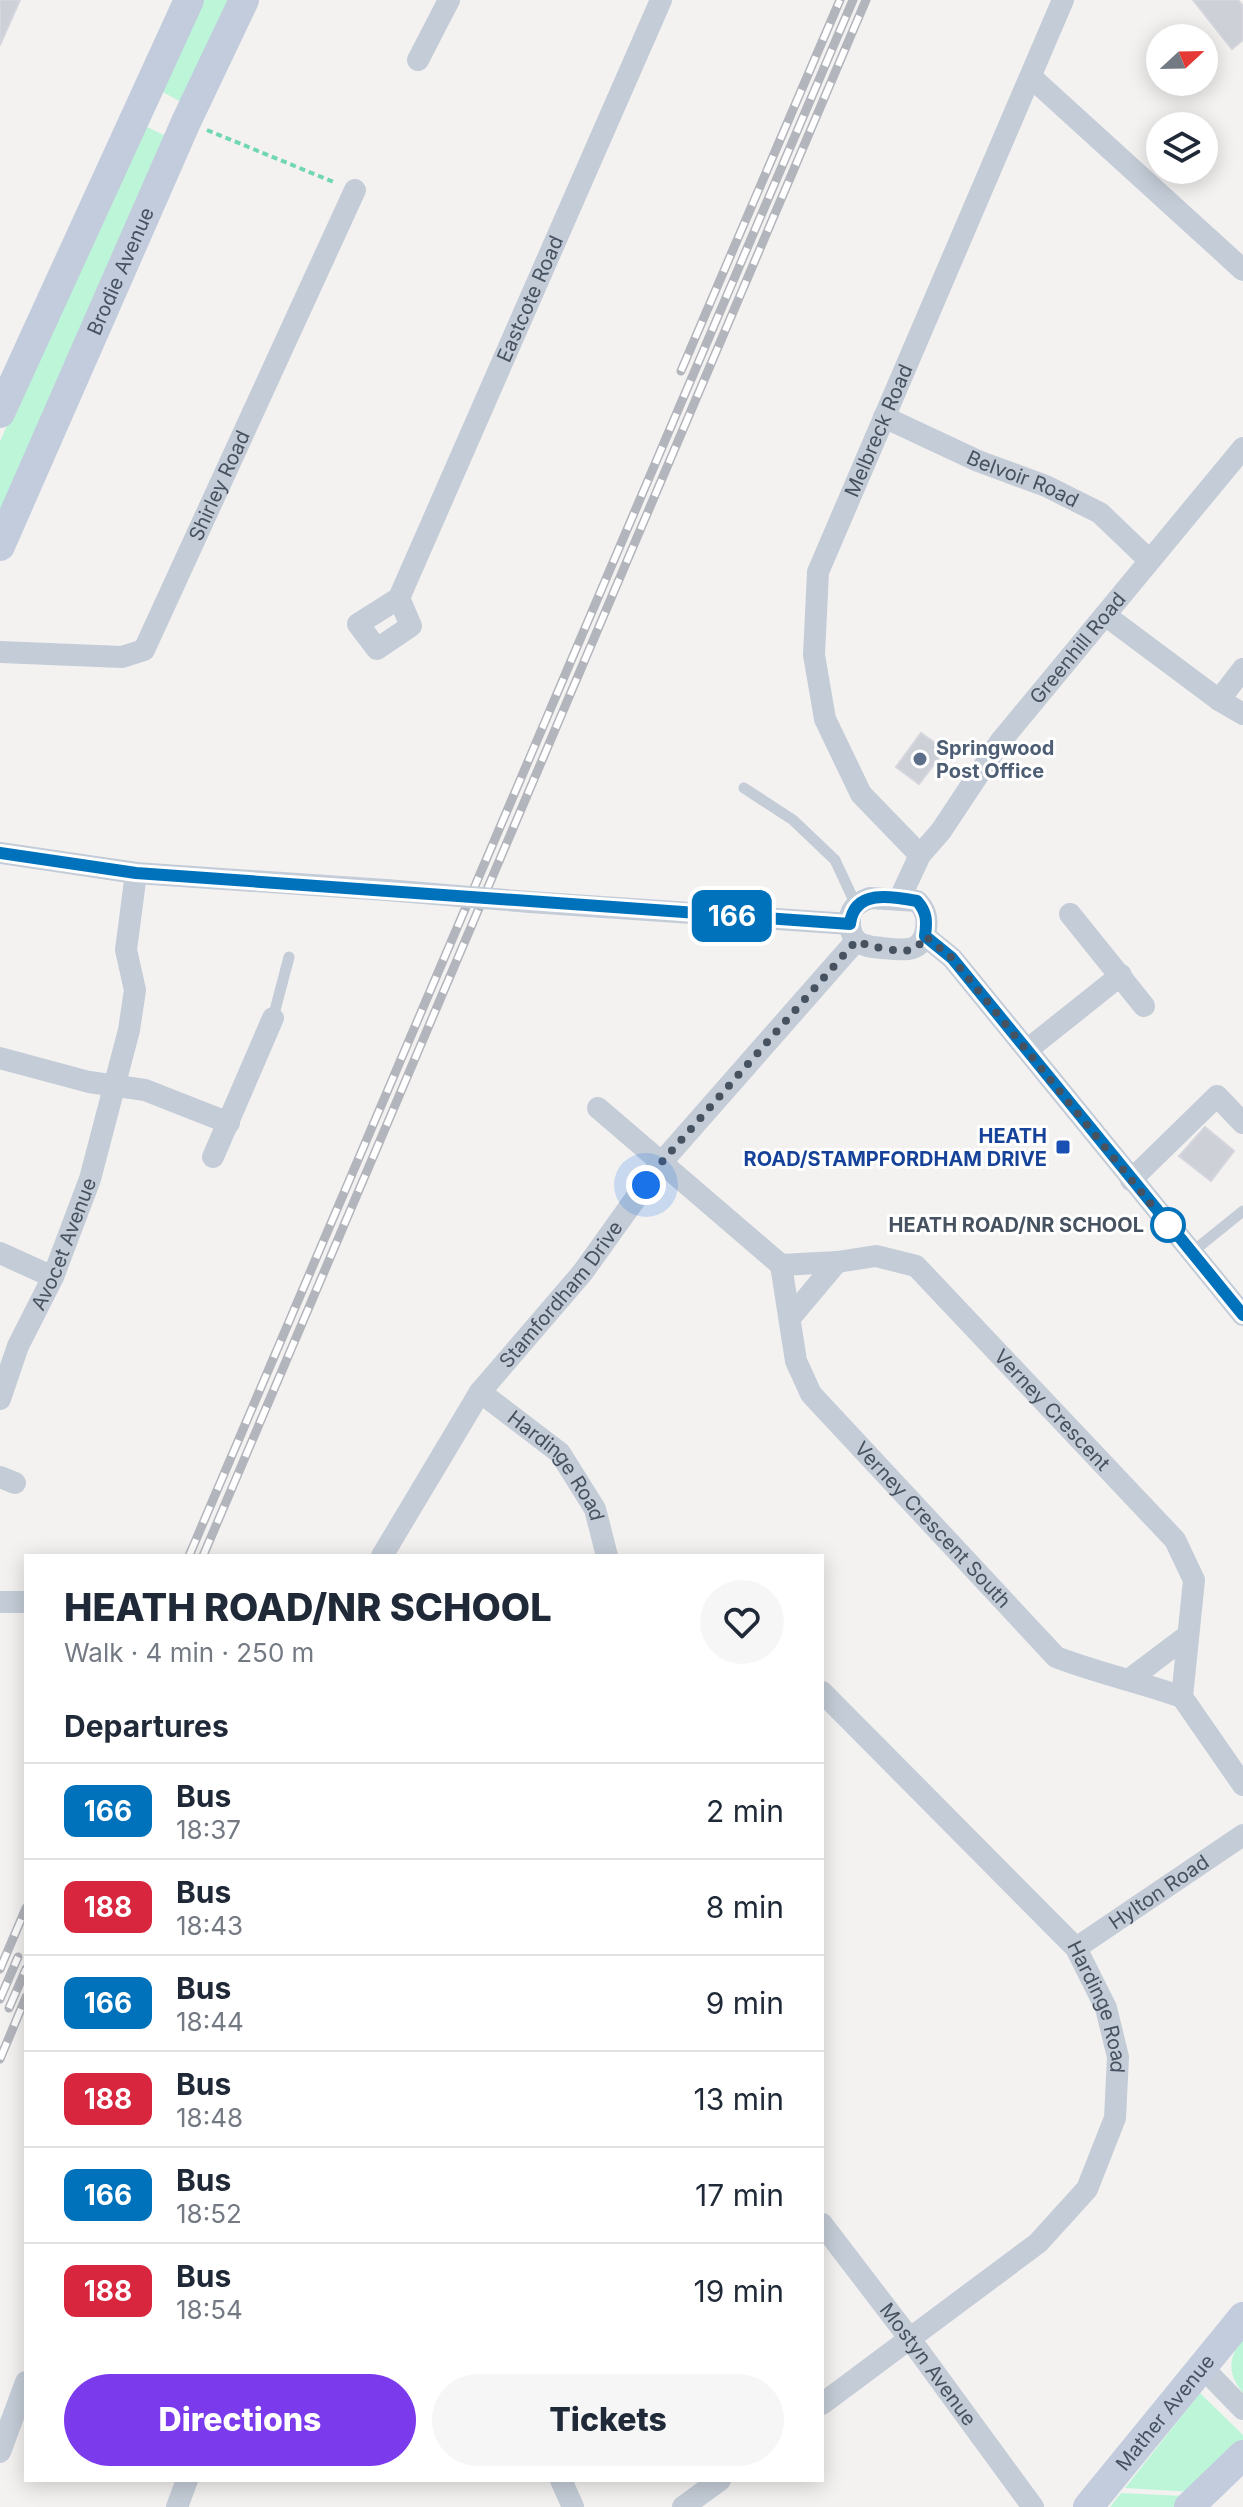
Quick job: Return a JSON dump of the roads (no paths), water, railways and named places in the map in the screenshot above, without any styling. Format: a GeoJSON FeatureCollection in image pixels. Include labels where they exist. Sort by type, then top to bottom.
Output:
{"type":"FeatureCollection","features":[{"type":"Feature","properties":{"kind":"street"},"geometry":{"type":"LineString","coordinates":[[0,413],[189,0]]}},
{"type":"Feature","properties":{"kind":"street","name":"Brodie Avenue"},"geometry":{"type":"LineString","coordinates":[[0,546],[186,122],[244,0]]}},
{"type":"Feature","properties":{"kind":"street"},"geometry":{"type":"LineString","coordinates":[[418,60],[449,0]]}},
{"type":"Feature","properties":{"kind":"street","name":"Eastcote Road"},"geometry":{"type":"LineString","coordinates":[[399,598],[661,0]]}},
{"type":"Feature","properties":{"kind":"street","name":"Melbreck Road"},"geometry":{"type":"LineString","coordinates":[[920,855],[861,794],[825,719],[814,655],[818,572],[1063,0]]}},
{"type":"Feature","properties":{"kind":"street"},"geometry":{"type":"LineString","coordinates":[[1031,77],[1243,270]]}},
{"type":"Feature","properties":{"kind":"street"},"geometry":{"type":"LineString","coordinates":[[142,100],[186,122]]}},
{"type":"Feature","properties":{"kind":"street","name":"Shirley Road"},"geometry":{"type":"LineString","coordinates":[[0,652],[122,657],[144,650],[355,190]]}},
{"type":"Feature","properties":{"kind":"street","name":"Belvoir Road"},"geometry":{"type":"LineString","coordinates":[[884,417],[978,461],[1046,486],[1100,513],[1149,560]]}},
{"type":"Feature","properties":{"kind":"street","name":"Greenhill Road"},"geometry":{"type":"LineString","coordinates":[[900,898],[920,855],[941,831],[1000,742],[1243,448]]}},
{"type":"Feature","properties":{"kind":"street"},"geometry":{"type":"LineString","coordinates":[[1105,615],[1219,700],[1243,714]]}},
{"type":"Feature","properties":{"kind":"street"},"geometry":{"type":"LineString","coordinates":[[1219,700],[1243,669]]}},
{"type":"Feature","properties":{"kind":"street"},"geometry":{"type":"LineString","coordinates":[[0,853],[136,873],[854,923]]}},
{"type":"Feature","properties":{"kind":"street","name":"Avocet Avenue"},"geometry":{"type":"LineString","coordinates":[[0,1399],[18,1346],[53,1277],[90,1179],[129,1030],[135,990],[126,950],[136,873]]}},
{"type":"Feature","properties":{"kind":"street"},"geometry":{"type":"LineString","coordinates":[[870,898],[917,901],[924,908],[927,920],[925,936],[919,945],[909,950],[868,946],[854,923],[870,898]]}},
{"type":"Feature","properties":{"kind":"street"},"geometry":{"type":"LineString","coordinates":[[1070,914],[1144,1006]]}},
{"type":"Feature","properties":{"kind":"street","name":"Stamfordham Drive"},"geometry":{"type":"LineString","coordinates":[[383,1554],[480,1392],[583,1272],[661,1163],[854,923]]}},
{"type":"Feature","properties":{"kind":"street"},"geometry":{"type":"LineString","coordinates":[[925,936],[952,958],[1243,1315]]}},
{"type":"Feature","properties":{"kind":"street"},"geometry":{"type":"LineString","coordinates":[[1027,1050],[1121,975]]}},
{"type":"Feature","properties":{"kind":"street"},"geometry":{"type":"LineString","coordinates":[[213,1157],[273,1018]]}},
{"type":"Feature","properties":{"kind":"street"},"geometry":{"type":"LineString","coordinates":[[0,1058],[89,1082],[145,1090],[229,1123]]}},
{"type":"Feature","properties":{"kind":"street"},"geometry":{"type":"LineString","coordinates":[[1131,1180],[1217,1096],[1243,1123]]}},
{"type":"Feature","properties":{"kind":"street"},"geometry":{"type":"LineString","coordinates":[[598,1108],[781,1265]]}},
{"type":"Feature","properties":{"kind":"street"},"geometry":{"type":"LineString","coordinates":[[0,1253],[53,1277]]}},
{"type":"Feature","properties":{"kind":"street","name":"Verney Crescent"},"geometry":{"type":"LineString","coordinates":[[781,1265],[876,1256],[916,1266],[1175,1540],[1194,1580],[1182,1697]]}},
{"type":"Feature","properties":{"kind":"street"},"geometry":{"type":"LineString","coordinates":[[790,1318],[837,1262]]}},
{"type":"Feature","properties":{"kind":"street","name":"Verney Crescent South"},"geometry":{"type":"LineString","coordinates":[[781,1265],[796,1361],[811,1394],[1056,1657],[1091,1671],[1130,1679],[1182,1697]]}},
{"type":"Feature","properties":{"kind":"street","name":"Hardinge Road"},"geometry":{"type":"LineString","coordinates":[[480,1392],[560,1453],[595,1509],[606,1554]]}},
{"type":"Feature","properties":{"kind":"street"},"geometry":{"type":"LineString","coordinates":[[0,1602],[24,1602]]}},
{"type":"Feature","properties":{"kind":"street"},"geometry":{"type":"LineString","coordinates":[[1130,1679],[1187,1636]]}},
{"type":"Feature","properties":{"kind":"street","name":"Hardinge Road"},"geometry":{"type":"LineString","coordinates":[[824,1694],[1076,1948],[1106,2008],[1118,2057],[1115,2118],[1087,2189],[1038,2243],[824,2403]]}},
{"type":"Feature","properties":{"kind":"street"},"geometry":{"type":"LineString","coordinates":[[1182,1697],[1243,1785]]}},
{"type":"Feature","properties":{"kind":"street","name":"Hylton Road"},"geometry":{"type":"LineString","coordinates":[[1076,1948],[1243,1835]]}},
{"type":"Feature","properties":{"kind":"street","name":"Mostyn Avenue"},"geometry":{"type":"LineString","coordinates":[[824,2227],[1033,2507]]}},
{"type":"Feature","properties":{"kind":"street","name":"Mather Avenue"},"geometry":{"type":"LineString","coordinates":[[1088,2507],[1243,2317]]}},
{"type":"Feature","properties":{"kind":"street"},"geometry":{"type":"LineString","coordinates":[[1203,2368],[1243,2409]]}},
{"type":"Feature","properties":{"kind":"street"},"geometry":{"type":"LineString","coordinates":[[0,2452],[24,2387]]}},
{"type":"Feature","properties":{"kind":"street"},"geometry":{"type":"LineString","coordinates":[[1189,2507],[1243,2455]]}},
{"type":"Feature","properties":{"kind":"street"},"geometry":{"type":"LineString","coordinates":[[177,2507],[186,2482]]}},
{"type":"Feature","properties":{"kind":"street"},"geometry":{"type":"LineString","coordinates":[[562,2482],[573,2507]]}},
{"type":"Feature","properties":{"kind":"street"},"geometry":{"type":"LineString","coordinates":[[683,2507],[717,2482]]}},
{"type":"Feature","properties":{"kind":"lane"},"geometry":{"type":"LineString","coordinates":[[744,788],[793,820],[835,860],[854,923]]}},
{"type":"Feature","properties":{"kind":"lane"},"geometry":{"type":"LineString","coordinates":[[273,1018],[289,957]]}},
{"type":"Feature","properties":{"kind":"lane"},"geometry":{"type":"LineString","coordinates":[[1191,1253],[1243,1211]]}},
{"type":"Feature","properties":{"kind":"railway"},"geometry":{"type":"LineString","coordinates":[[681,371],[840,0]]}},
{"type":"Feature","properties":{"kind":"railway"},"geometry":{"type":"LineString","coordinates":[[190,1554],[853,0]]}},
{"type":"Feature","properties":{"kind":"railway"},"geometry":{"type":"LineString","coordinates":[[204,1554],[866,0]]}},
{"type":"Feature","properties":{"kind":"railway"},"geometry":{"type":"LineString","coordinates":[[0,1969],[24,1913]]}},
{"type":"Feature","properties":{"kind":"railway"},"geometry":{"type":"LineString","coordinates":[[0,1999],[18,1957]]}},
{"type":"Feature","properties":{"kind":"railway"},"geometry":{"type":"LineString","coordinates":[[9,2008],[24,1974]]}},
{"type":"Feature","properties":{"kind":"railway"},"geometry":{"type":"LineString","coordinates":[[0,2059],[24,2002]]}},
{"type":"Feature","properties":{"kind":"place","name":"Springwood Post Office"},"geometry":{"type":"Point","coordinates":[920,759]}},
{"type":"Feature","properties":{"kind":"place","name":"HEATH ROAD/STAMPFORDHAM DRIVE"},"geometry":{"type":"Point","coordinates":[1063,1147]}},
{"type":"Feature","properties":{"kind":"place","name":"HEATH ROAD/NR SCHOOL"},"geometry":{"type":"Point","coordinates":[1168,1225]}}]}
